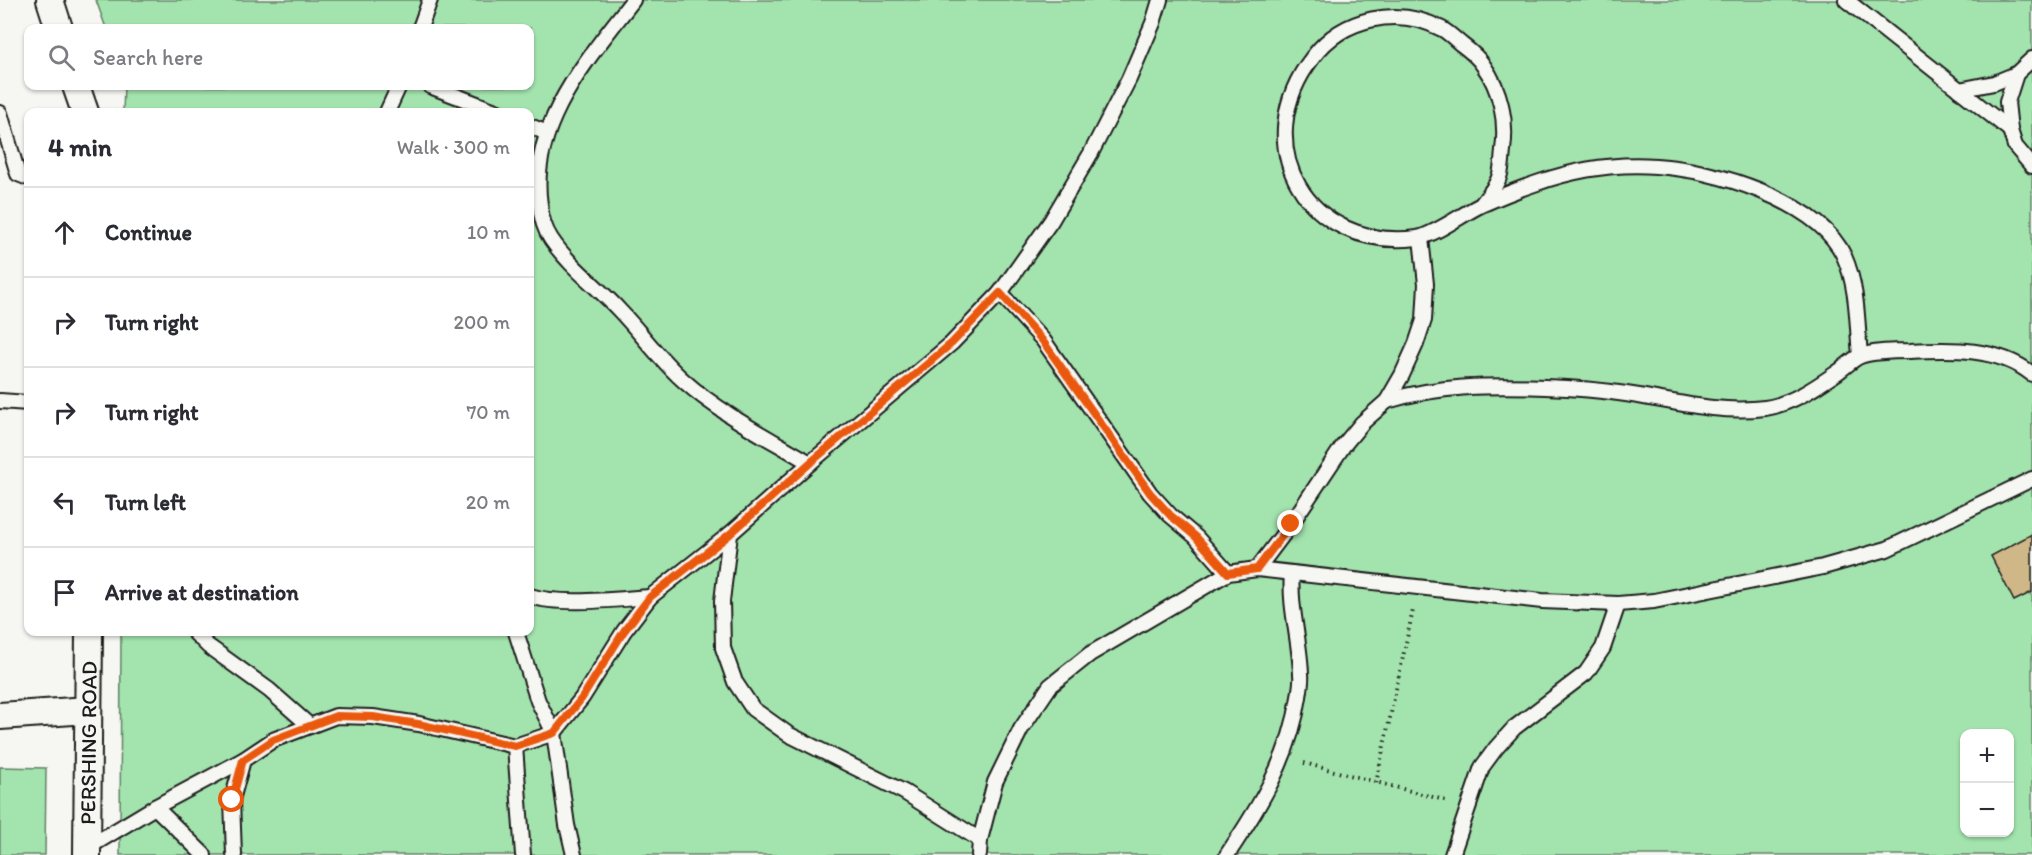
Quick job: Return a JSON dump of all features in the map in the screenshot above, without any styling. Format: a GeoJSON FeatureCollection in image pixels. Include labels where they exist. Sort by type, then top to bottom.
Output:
{"type":"FeatureCollection","features":[{"type":"Feature","properties":{"kind":"street"},"geometry":{"type":"LineString","coordinates":[[50,0],[58,24]]}},
{"type":"Feature","properties":{"kind":"street"},"geometry":{"type":"LineString","coordinates":[[77,90],[84,108]]}},
{"type":"Feature","properties":{"kind":"street","name":"PERSHING ROAD"},"geometry":{"type":"LineString","coordinates":[[87,852],[89,636]]}},
{"type":"Feature","properties":{"kind":"street"},"geometry":{"type":"LineString","coordinates":[[0,716],[88,710]]}},
{"type":"Feature","properties":{"kind":"lane"},"geometry":{"type":"LineString","coordinates":[[421,24],[430,0]]}},
{"type":"Feature","properties":{"kind":"lane"},"geometry":{"type":"LineString","coordinates":[[633,0],[579,72],[557,108],[547,133],[539,166],[538,191],[541,213],[549,237],[566,258],[634,325],[654,352],[684,381],[712,404],[810,463]]}},
{"type":"Feature","properties":{"kind":"lane"},"geometry":{"type":"LineString","coordinates":[[87,852],[156,807],[243,760],[273,740],[336,716],[373,717],[418,724],[515,746],[554,733],[582,698],[624,631],[650,597],[730,534],[952,343],[1000,293],[1052,221],[1091,153],[1129,79],[1153,23],[1160,0]]}},
{"type":"Feature","properties":{"kind":"lane"},"geometry":{"type":"LineString","coordinates":[[1846,0],[2010,130]]}},
{"type":"Feature","properties":{"kind":"lane"},"geometry":{"type":"LineString","coordinates":[[1481,205],[1500,178],[1506,129],[1502,109],[1483,64],[1466,47],[1444,30],[1424,22],[1400,16],[1380,17],[1358,22],[1336,34],[1314,55],[1300,76],[1291,99],[1285,128],[1286,156],[1297,185],[1313,207],[1337,225],[1360,234],[1384,239],[1421,238],[1481,205],[1546,180],[1588,170],[1614,167],[1654,165],[1680,168],[1748,185],[1779,198],[1802,213],[1827,232],[1843,253],[1852,279],[1860,356]]}},
{"type":"Feature","properties":{"kind":"lane"},"geometry":{"type":"LineString","coordinates":[[1959,90],[2016,74],[2032,59]]}},
{"type":"Feature","properties":{"kind":"lane"},"geometry":{"type":"LineString","coordinates":[[2016,74],[2007,102],[2010,130],[2015,146],[2032,166]]}},
{"type":"Feature","properties":{"kind":"lane"},"geometry":{"type":"LineString","coordinates":[[389,108],[397,90]]}},
{"type":"Feature","properties":{"kind":"lane"},"geometry":{"type":"LineString","coordinates":[[440,90],[488,108]]}},
{"type":"Feature","properties":{"kind":"lane"},"geometry":{"type":"LineString","coordinates":[[0,113],[18,174],[24,176]]}},
{"type":"Feature","properties":{"kind":"lane"},"geometry":{"type":"LineString","coordinates":[[534,128],[547,133]]}},
{"type":"Feature","properties":{"kind":"lane"},"geometry":{"type":"LineString","coordinates":[[1257,569],[1291,524],[1343,446],[1362,423],[1387,401],[1402,375],[1424,320],[1426,284],[1421,238]]}},
{"type":"Feature","properties":{"kind":"lane"},"geometry":{"type":"LineString","coordinates":[[1000,293],[1042,340],[1150,493],[1170,515],[1196,537],[1228,573]]}},
{"type":"Feature","properties":{"kind":"lane"},"geometry":{"type":"LineString","coordinates":[[1387,401],[1412,393],[1444,388],[1521,386],[1626,394],[1714,409],[1743,410],[1768,407],[1793,400],[1860,356],[1891,351],[1949,350],[2002,357],[2024,367],[2032,374]]}},
{"type":"Feature","properties":{"kind":"lane"},"geometry":{"type":"LineString","coordinates":[[0,401],[24,404]]}},
{"type":"Feature","properties":{"kind":"lane"},"geometry":{"type":"LineString","coordinates":[[979,855],[980,840],[995,782],[1021,729],[1050,686],[1090,654],[1228,573],[1257,569],[1542,600],[1618,604],[1654,601],[1823,567],[1887,549],[2032,479]]}},
{"type":"Feature","properties":{"kind":"lane"},"geometry":{"type":"LineString","coordinates":[[730,534],[722,601],[723,648],[735,682],[753,708],[788,734],[904,792],[980,840]]}},
{"type":"Feature","properties":{"kind":"lane"},"geometry":{"type":"LineString","coordinates":[[1227,855],[1269,787],[1283,758],[1295,721],[1302,675],[1290,588],[1292,573]]}},
{"type":"Feature","properties":{"kind":"lane"},"geometry":{"type":"LineString","coordinates":[[534,596],[576,600],[650,597]]}},
{"type":"Feature","properties":{"kind":"lane"},"geometry":{"type":"LineString","coordinates":[[1452,855],[1482,767],[1514,728],[1586,673],[1603,648],[1618,604]]}},
{"type":"Feature","properties":{"kind":"lane"},"geometry":{"type":"LineString","coordinates":[[198,636],[208,646],[269,690],[310,726]]}},
{"type":"Feature","properties":{"kind":"lane"},"geometry":{"type":"LineString","coordinates":[[517,636],[537,702],[554,733],[567,825],[574,855]]}},
{"type":"Feature","properties":{"kind":"lane"},"geometry":{"type":"LineString","coordinates":[[515,746],[523,855]]}},
{"type":"Feature","properties":{"kind":"lane"},"geometry":{"type":"LineString","coordinates":[[234,855],[232,800],[243,760]]}},
{"type":"Feature","properties":{"kind":"lane"},"geometry":{"type":"LineString","coordinates":[[156,807],[204,855]]}},
{"type":"Feature","properties":{"kind":"path"},"geometry":{"type":"LineString","coordinates":[[1376,783],[1418,587]]}},
{"type":"Feature","properties":{"kind":"path"},"geometry":{"type":"LineString","coordinates":[[1283,758],[1468,807]]}},
{"type":"Feature","properties":{"kind":"green space"},"geometry":{"type":"Polygon","coordinates":[[[96,0],[2032,0],[2032,855],[120,855],[121,636],[534,636],[534,108],[123,108],[124,90],[534,90],[534,24],[105,24],[96,0]]]}},
{"type":"Feature","properties":{"kind":"green space"},"geometry":{"type":"Polygon","coordinates":[[[0,767],[46,768],[45,855],[0,855],[0,767]]]}},
{"type":"Feature","properties":{"kind":"building"},"geometry":{"type":"Polygon","coordinates":[[[2032,534],[2032,592],[2014,601],[1991,556],[2032,534]]]}},
{"type":"Feature","properties":{"kind":"route"},"geometry":{"type":"LineString","coordinates":[[232,800],[243,760],[273,740],[336,716],[373,717],[418,724],[515,746],[554,733],[582,698],[624,631],[650,597],[730,534],[952,343],[1000,293],[1042,340],[1150,493],[1170,515],[1196,537],[1228,573],[1257,569],[1291,524]]}}]}
